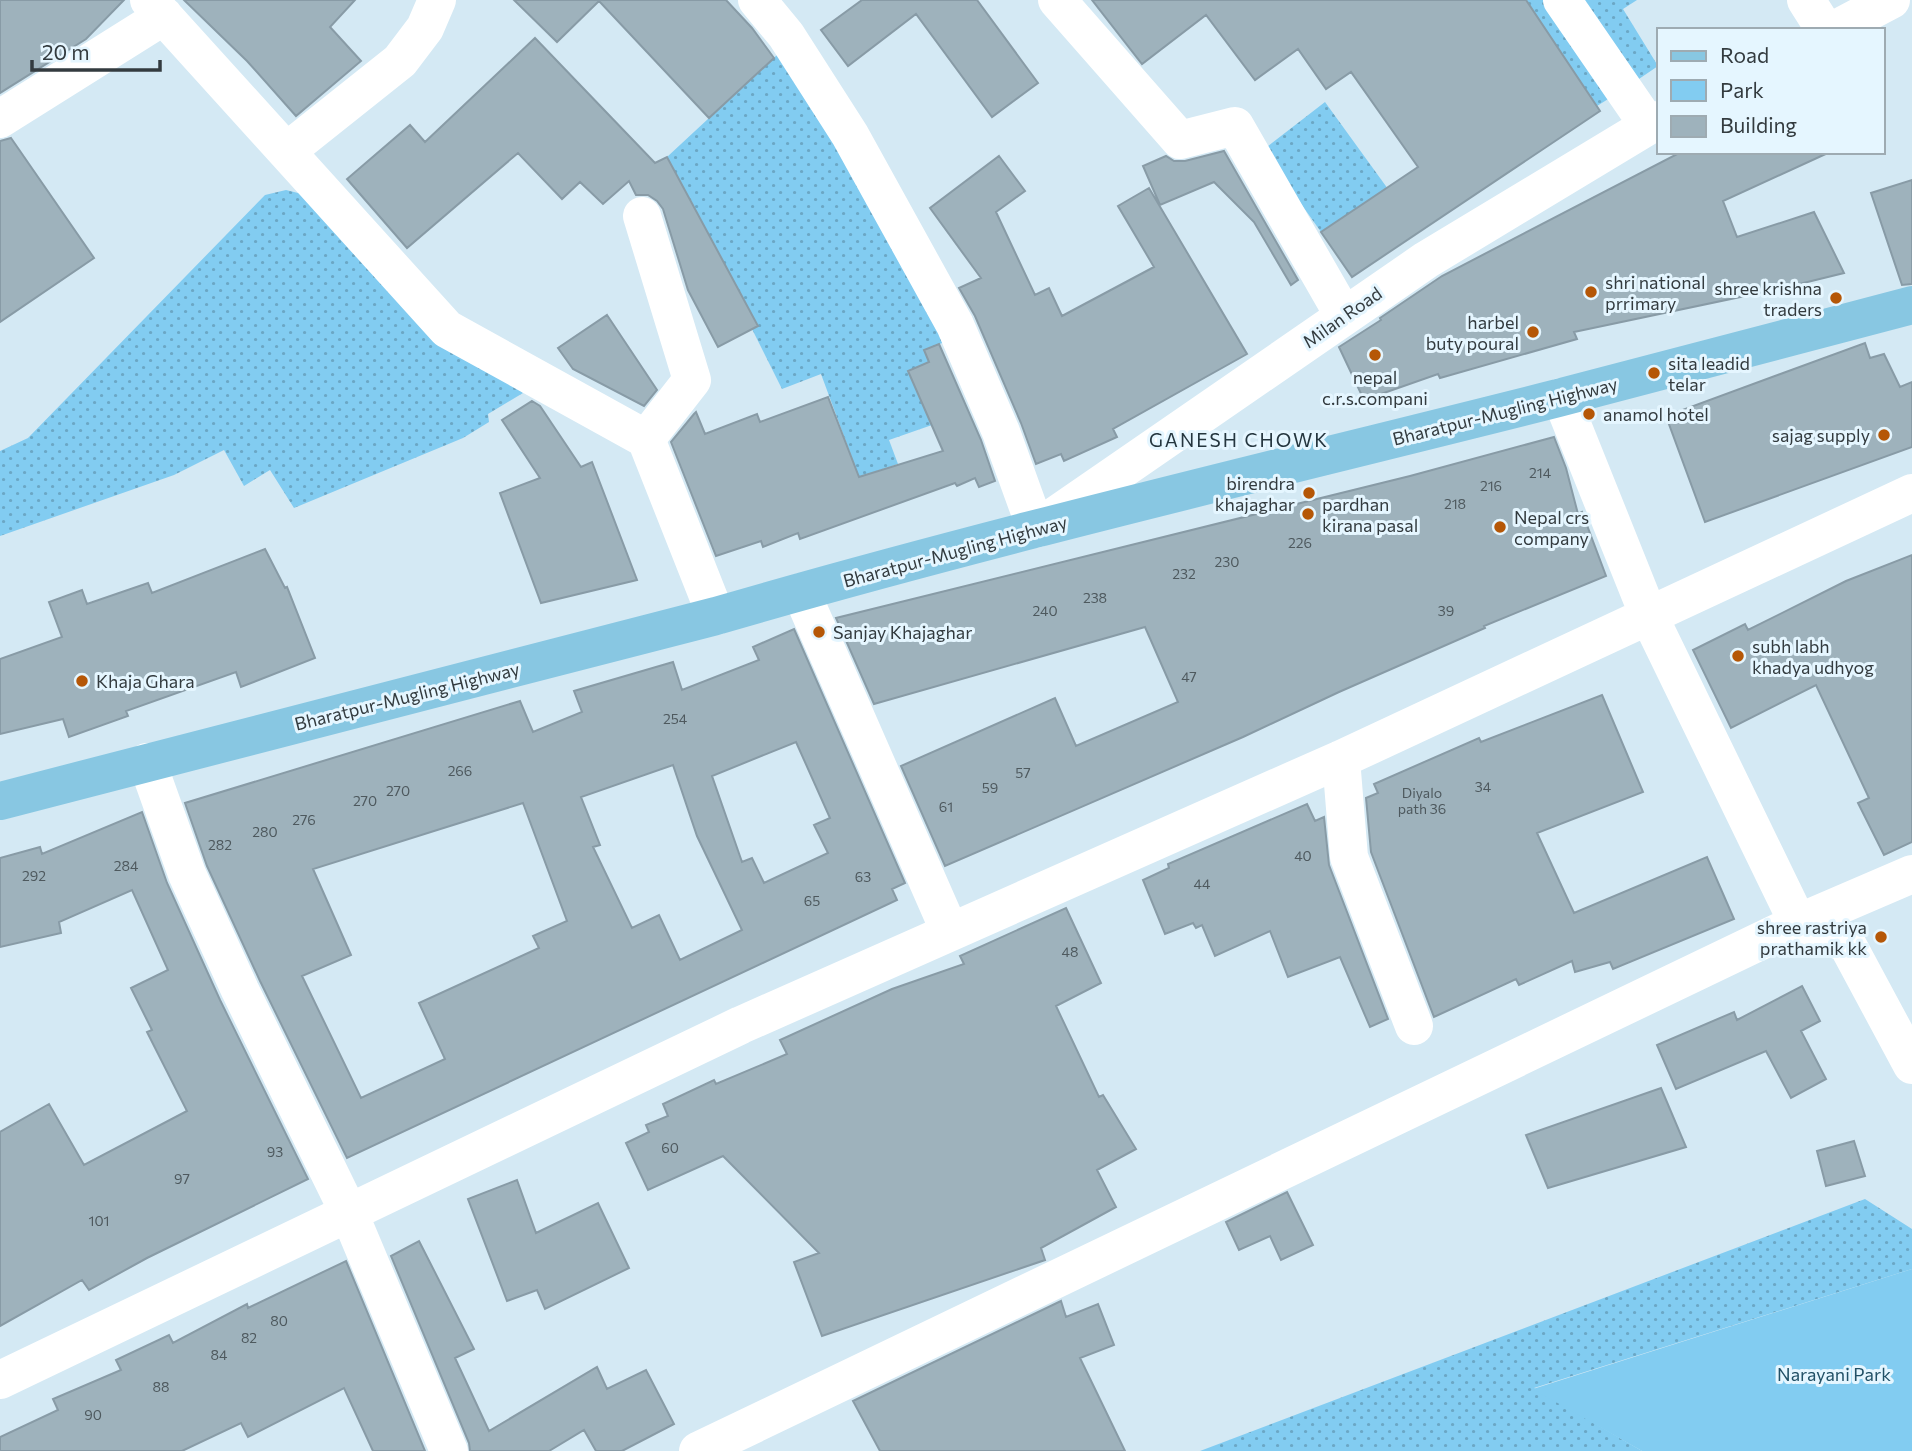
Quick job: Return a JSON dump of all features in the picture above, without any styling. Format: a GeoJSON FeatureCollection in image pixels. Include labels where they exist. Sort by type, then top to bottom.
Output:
{"type":"FeatureCollection","features":[{"type":"Feature","properties":{"kind":"main road","name":"Bharatpur-Mugling Highway"},"geometry":{"type":"LineString","coordinates":[[0,801],[716,617],[1036,530],[1912,305]]}},
{"type":"Feature","properties":{"kind":"street"},"geometry":{"type":"LineString","coordinates":[[287,151],[400,61],[425,28],[437,0]]}},
{"type":"Feature","properties":{"kind":"street"},"geometry":{"type":"LineString","coordinates":[[757,0],[786,35],[850,135],[955,325],[1000,432],[1036,530]]}},
{"type":"Feature","properties":{"kind":"street"},"geometry":{"type":"LineString","coordinates":[[1056,0],[1180,141],[1235,126],[1344,316]]}},
{"type":"Feature","properties":{"kind":"street"},"geometry":{"type":"LineString","coordinates":[[1562,0],[1653,123]]}},
{"type":"Feature","properties":{"kind":"street"},"geometry":{"type":"LineString","coordinates":[[1806,0],[1824,28]]}},
{"type":"Feature","properties":{"kind":"street"},"geometry":{"type":"LineString","coordinates":[[1838,28],[1891,0]]}},
{"type":"Feature","properties":{"kind":"street"},"geometry":{"type":"LineString","coordinates":[[0,119],[157,8],[447,329],[646,439],[716,617]]}},
{"type":"Feature","properties":{"kind":"street","name":"Milan Road"},"geometry":{"type":"LineString","coordinates":[[1036,530],[1426,260],[1653,123]]}},
{"type":"Feature","properties":{"kind":"street"},"geometry":{"type":"LineString","coordinates":[[642,216],[692,380],[646,439]]}},
{"type":"Feature","properties":{"kind":"street"},"geometry":{"type":"LineString","coordinates":[[1561,397],[1648,614],[1798,923],[1847,944],[1912,1065]]}},
{"type":"Feature","properties":{"kind":"street"},"geometry":{"type":"LineString","coordinates":[[0,1380],[741,1025],[1342,759],[1912,493]]}},
{"type":"Feature","properties":{"kind":"street"},"geometry":{"type":"LineString","coordinates":[[801,592],[950,932]]}},
{"type":"Feature","properties":{"kind":"street"},"geometry":{"type":"LineString","coordinates":[[1342,759],[1349,857],[1414,1026]]}},
{"type":"Feature","properties":{"kind":"street"},"geometry":{"type":"LineString","coordinates":[[147,762],[187,874],[240,990],[349,1213],[449,1451]]}},
{"type":"Feature","properties":{"kind":"street"},"geometry":{"type":"LineString","coordinates":[[698,1451],[1798,923],[1912,874]]}},
{"type":"Feature","properties":{"kind":"green space"},"geometry":{"type":"Polygon","coordinates":[[[1526,0],[1548,0],[1613,96],[1597,106],[1526,0]]]}},
{"type":"Feature","properties":{"kind":"green space"},"geometry":{"type":"Polygon","coordinates":[[[1577,0],[1637,0],[1623,9],[1657,67],[1636,81],[1577,0]]]}},
{"type":"Feature","properties":{"kind":"green space"},"geometry":{"type":"Polygon","coordinates":[[[777,55],[804,87],[950,340],[924,350],[929,362],[908,371],[932,425],[889,440],[898,464],[859,477],[821,374],[782,389],[752,329],[757,325],[667,157],[777,55]]]}},
{"type":"Feature","properties":{"kind":"green space"},"geometry":{"type":"Polygon","coordinates":[[[1325,102],[1388,189],[1321,232],[1263,150],[1325,102]]]}},
{"type":"Feature","properties":{"kind":"green space"},"geometry":{"type":"Polygon","coordinates":[[[286,190],[310,196],[523,393],[488,414],[489,422],[463,438],[294,508],[270,470],[244,486],[224,450],[174,475],[0,536],[0,451],[28,438],[265,195],[286,190]]]}},
{"type":"Feature","properties":{"kind":"green space"},"geometry":{"type":"Polygon","coordinates":[[[1865,1199],[1912,1229],[1912,1269],[1534,1388],[1642,1451],[1200,1451],[1865,1199]]]}},
{"type":"Feature","properties":{"kind":"green space","name":"Narayani Park"},"geometry":{"type":"Polygon","coordinates":[[[1912,1269],[1912,1451],[1642,1451],[1533,1389],[1912,1269]]]}},
{"type":"Feature","properties":{"kind":"building"},"geometry":{"type":"Polygon","coordinates":[[[0,0],[124,0],[86,39],[0,93],[0,0]]]}},
{"type":"Feature","properties":{"kind":"building"},"geometry":{"type":"Polygon","coordinates":[[[184,0],[355,0],[330,27],[361,61],[296,116],[247,61],[184,0]]]}},
{"type":"Feature","properties":{"kind":"building"},"geometry":{"type":"Polygon","coordinates":[[[514,0],[726,0],[752,28],[774,58],[709,118],[599,1],[557,42],[514,0]]]}},
{"type":"Feature","properties":{"kind":"building"},"geometry":{"type":"Polygon","coordinates":[[[862,0],[977,0],[1038,83],[992,117],[916,14],[848,66],[821,30],[862,0]]]}},
{"type":"Feature","properties":{"kind":"building"},"geometry":{"type":"Polygon","coordinates":[[[1092,0],[1526,0],[1600,111],[1352,277],[1321,232],[1418,167],[1351,72],[1326,89],[1298,49],[1255,80],[1206,15],[1142,64],[1092,0]]]}},
{"type":"Feature","properties":{"kind":"building"},"geometry":{"type":"Polygon","coordinates":[[[535,38],[655,163],[667,157],[758,326],[718,347],[688,290],[663,209],[648,195],[636,195],[629,181],[603,204],[580,182],[562,199],[518,153],[407,248],[347,179],[410,125],[425,142],[535,38]]]}},
{"type":"Feature","properties":{"kind":"building"},"geometry":{"type":"Polygon","coordinates":[[[11,138],[94,258],[0,322],[0,141],[11,138]]]}},
{"type":"Feature","properties":{"kind":"building"},"geometry":{"type":"Polygon","coordinates":[[[1224,151],[1298,280],[1291,285],[1254,222],[1214,182],[1160,205],[1143,166],[1166,156],[1174,161],[1185,161],[1224,151]]]}},
{"type":"Feature","properties":{"kind":"building"},"geometry":{"type":"Polygon","coordinates":[[[1677,154],[1826,154],[1723,201],[1737,237],[1814,212],[1844,273],[1574,332],[1577,339],[1440,378],[1438,374],[1364,400],[1339,347],[1442,276],[1677,154]]]}},
{"type":"Feature","properties":{"kind":"building"},"geometry":{"type":"Polygon","coordinates":[[[999,156],[1025,191],[996,212],[1035,295],[1049,288],[1062,316],[1154,267],[1118,206],[1149,188],[1247,354],[1113,429],[1117,437],[1064,461],[1061,454],[1036,464],[975,316],[959,288],[981,278],[930,208],[999,156]]]}},
{"type":"Feature","properties":{"kind":"building"},"geometry":{"type":"Polygon","coordinates":[[[1912,180],[1912,284],[1902,285],[1871,193],[1912,180]]]}},
{"type":"Feature","properties":{"kind":"building"},"geometry":{"type":"Polygon","coordinates":[[[607,315],[657,390],[644,406],[573,369],[558,348],[607,315]]]}},
{"type":"Feature","properties":{"kind":"building"},"geometry":{"type":"Polygon","coordinates":[[[1865,343],[1870,358],[1884,354],[1900,387],[1912,382],[1912,447],[1705,522],[1666,416],[1865,343]]]}},
{"type":"Feature","properties":{"kind":"building"},"geometry":{"type":"Polygon","coordinates":[[[939,344],[981,440],[995,481],[979,487],[975,478],[957,486],[955,483],[800,539],[798,533],[763,547],[761,541],[716,556],[671,442],[696,412],[705,434],[757,414],[760,422],[828,397],[859,477],[943,451],[908,371],[929,362],[924,350],[939,344]]]}},
{"type":"Feature","properties":{"kind":"building"},"geometry":{"type":"Polygon","coordinates":[[[532,401],[540,406],[581,467],[592,462],[637,580],[541,603],[500,493],[540,478],[502,420],[532,401]]]}},
{"type":"Feature","properties":{"kind":"building"},"geometry":{"type":"Polygon","coordinates":[[[1554,437],[1566,468],[1578,514],[1582,512],[1606,576],[1484,626],[1485,628],[1243,737],[945,866],[901,766],[1055,698],[1076,746],[1178,702],[1145,627],[874,704],[836,618],[1410,476],[1554,437]]]}},
{"type":"Feature","properties":{"kind":"building"},"geometry":{"type":"Polygon","coordinates":[[[265,549],[285,588],[287,587],[315,658],[241,687],[236,672],[126,711],[128,716],[69,737],[63,719],[0,734],[0,659],[62,637],[49,602],[82,590],[87,604],[148,583],[152,593],[265,549]]]}},
{"type":"Feature","properties":{"kind":"building"},"geometry":{"type":"Polygon","coordinates":[[[1912,555],[1912,842],[1884,855],[1858,803],[1869,798],[1816,685],[1731,728],[1693,650],[1745,624],[1748,630],[1846,581],[1912,555]]]}},
{"type":"Feature","properties":{"kind":"building"},"geometry":{"type":"Polygon","coordinates":[[[794,629],[905,883],[892,889],[897,900],[347,1158],[207,866],[185,803],[520,701],[533,732],[582,712],[574,691],[673,662],[682,690],[759,660],[753,647],[794,629]],[[796,742],[712,776],[742,862],[752,858],[764,883],[828,853],[814,825],[830,818],[796,742]],[[673,765],[581,797],[600,845],[593,847],[632,928],[659,915],[680,960],[742,930],[697,836],[673,765]],[[523,803],[313,869],[351,955],[302,976],[361,1098],[445,1059],[419,1003],[539,948],[533,936],[567,921],[523,803]]]}},
{"type":"Feature","properties":{"kind":"building"},"geometry":{"type":"Polygon","coordinates":[[[1602,695],[1643,792],[1537,833],[1574,913],[1707,857],[1734,919],[1613,969],[1610,962],[1575,972],[1572,961],[1519,985],[1516,979],[1434,1017],[1371,852],[1366,798],[1378,793],[1374,784],[1479,738],[1481,742],[1602,695]]]}},
{"type":"Feature","properties":{"kind":"building"},"geometry":{"type":"Polygon","coordinates":[[[1307,804],[1315,821],[1324,817],[1329,865],[1388,1019],[1370,1027],[1340,957],[1288,977],[1270,931],[1215,956],[1202,925],[1196,928],[1193,923],[1165,934],[1143,880],[1169,868],[1168,864],[1307,804]]]}},
{"type":"Feature","properties":{"kind":"building"},"geometry":{"type":"Polygon","coordinates":[[[142,812],[167,883],[220,1000],[308,1179],[147,1258],[89,1290],[82,1280],[0,1326],[0,1132],[49,1104],[84,1165],[187,1111],[147,1032],[152,1030],[131,988],[168,970],[132,890],[59,922],[61,933],[0,947],[0,858],[40,847],[42,854],[142,812]]]}},
{"type":"Feature","properties":{"kind":"building"},"geometry":{"type":"Polygon","coordinates":[[[1066,908],[1101,983],[1056,1006],[1099,1097],[1103,1095],[1136,1149],[1097,1170],[1116,1207],[1041,1248],[1045,1260],[822,1336],[794,1262],[819,1253],[723,1156],[648,1190],[626,1143],[649,1132],[646,1125],[668,1116],[663,1104],[714,1080],[716,1084],[787,1054],[780,1040],[892,989],[964,964],[960,956],[1066,908]]]}},
{"type":"Feature","properties":{"kind":"building"},"geometry":{"type":"Polygon","coordinates":[[[1802,986],[1820,1021],[1801,1031],[1826,1079],[1791,1098],[1766,1051],[1676,1089],[1657,1045],[1734,1012],[1737,1020],[1802,986]]]}},
{"type":"Feature","properties":{"kind":"building"},"geometry":{"type":"Polygon","coordinates":[[[1661,1088],[1686,1147],[1548,1188],[1526,1135],[1661,1088]]]}},
{"type":"Feature","properties":{"kind":"building"},"geometry":{"type":"Polygon","coordinates":[[[1854,1141],[1865,1176],[1826,1186],[1817,1151],[1854,1141]]]}},
{"type":"Feature","properties":{"kind":"building"},"geometry":{"type":"Polygon","coordinates":[[[517,1180],[536,1233],[598,1203],[629,1268],[545,1309],[537,1290],[507,1301],[468,1199],[517,1180]]]}},
{"type":"Feature","properties":{"kind":"building"},"geometry":{"type":"Polygon","coordinates":[[[1287,1192],[1313,1245],[1281,1260],[1270,1236],[1239,1250],[1226,1222],[1287,1192]]]}},
{"type":"Feature","properties":{"kind":"building"},"geometry":{"type":"Polygon","coordinates":[[[419,1241],[474,1349],[455,1358],[489,1431],[597,1367],[607,1389],[646,1370],[674,1424],[622,1451],[596,1451],[584,1430],[549,1451],[470,1451],[391,1256],[419,1241]]]}},
{"type":"Feature","properties":{"kind":"building"},"geometry":{"type":"Polygon","coordinates":[[[346,1261],[425,1451],[373,1451],[344,1388],[248,1437],[241,1423],[182,1451],[0,1451],[0,1437],[58,1410],[53,1399],[121,1370],[116,1360],[169,1335],[173,1343],[247,1304],[248,1308],[346,1261]]]}},
{"type":"Feature","properties":{"kind":"building"},"geometry":{"type":"Polygon","coordinates":[[[1061,1301],[1066,1317],[1098,1304],[1114,1345],[1080,1358],[1125,1451],[880,1451],[853,1401],[1061,1301]]]}},
{"type":"Feature","properties":{"kind":"place","name":"shri national prrimary"},"geometry":{"type":"Point","coordinates":[1591,292]}},
{"type":"Feature","properties":{"kind":"place","name":"shree krishna traders"},"geometry":{"type":"Point","coordinates":[1836,298]}},
{"type":"Feature","properties":{"kind":"place","name":"harbel buty poural"},"geometry":{"type":"Point","coordinates":[1533,332]}},
{"type":"Feature","properties":{"kind":"place","name":"nepal c.r.s.compani"},"geometry":{"type":"Point","coordinates":[1375,355]}},
{"type":"Feature","properties":{"kind":"place","name":"sita leadid telar"},"geometry":{"type":"Point","coordinates":[1654,373]}},
{"type":"Feature","properties":{"kind":"place","name":"anamol hotel"},"geometry":{"type":"Point","coordinates":[1589,414]}},
{"type":"Feature","properties":{"kind":"place","name":"sajag supply"},"geometry":{"type":"Point","coordinates":[1884,435]}},
{"type":"Feature","properties":{"kind":"place","name":"birendra khajaghar"},"geometry":{"type":"Point","coordinates":[1309,493]}},
{"type":"Feature","properties":{"kind":"place","name":"pardhan kirana pasal"},"geometry":{"type":"Point","coordinates":[1308,514]}},
{"type":"Feature","properties":{"kind":"place","name":"Nepal crs company"},"geometry":{"type":"Point","coordinates":[1500,527]}},
{"type":"Feature","properties":{"kind":"place","name":"Sanjay Khajaghar"},"geometry":{"type":"Point","coordinates":[819,632]}},
{"type":"Feature","properties":{"kind":"place","name":"subh labh khadya udhyog"},"geometry":{"type":"Point","coordinates":[1738,656]}},
{"type":"Feature","properties":{"kind":"place","name":"Khaja Ghara"},"geometry":{"type":"Point","coordinates":[82,681]}},
{"type":"Feature","properties":{"kind":"place","name":"shree rastriya prathamik kk"},"geometry":{"type":"Point","coordinates":[1881,937]}},
{"type":"Feature","properties":{"kind":"district","name":"GANESH CHOWK"},"geometry":{"type":"Point","coordinates":[1239,439]}}]}
